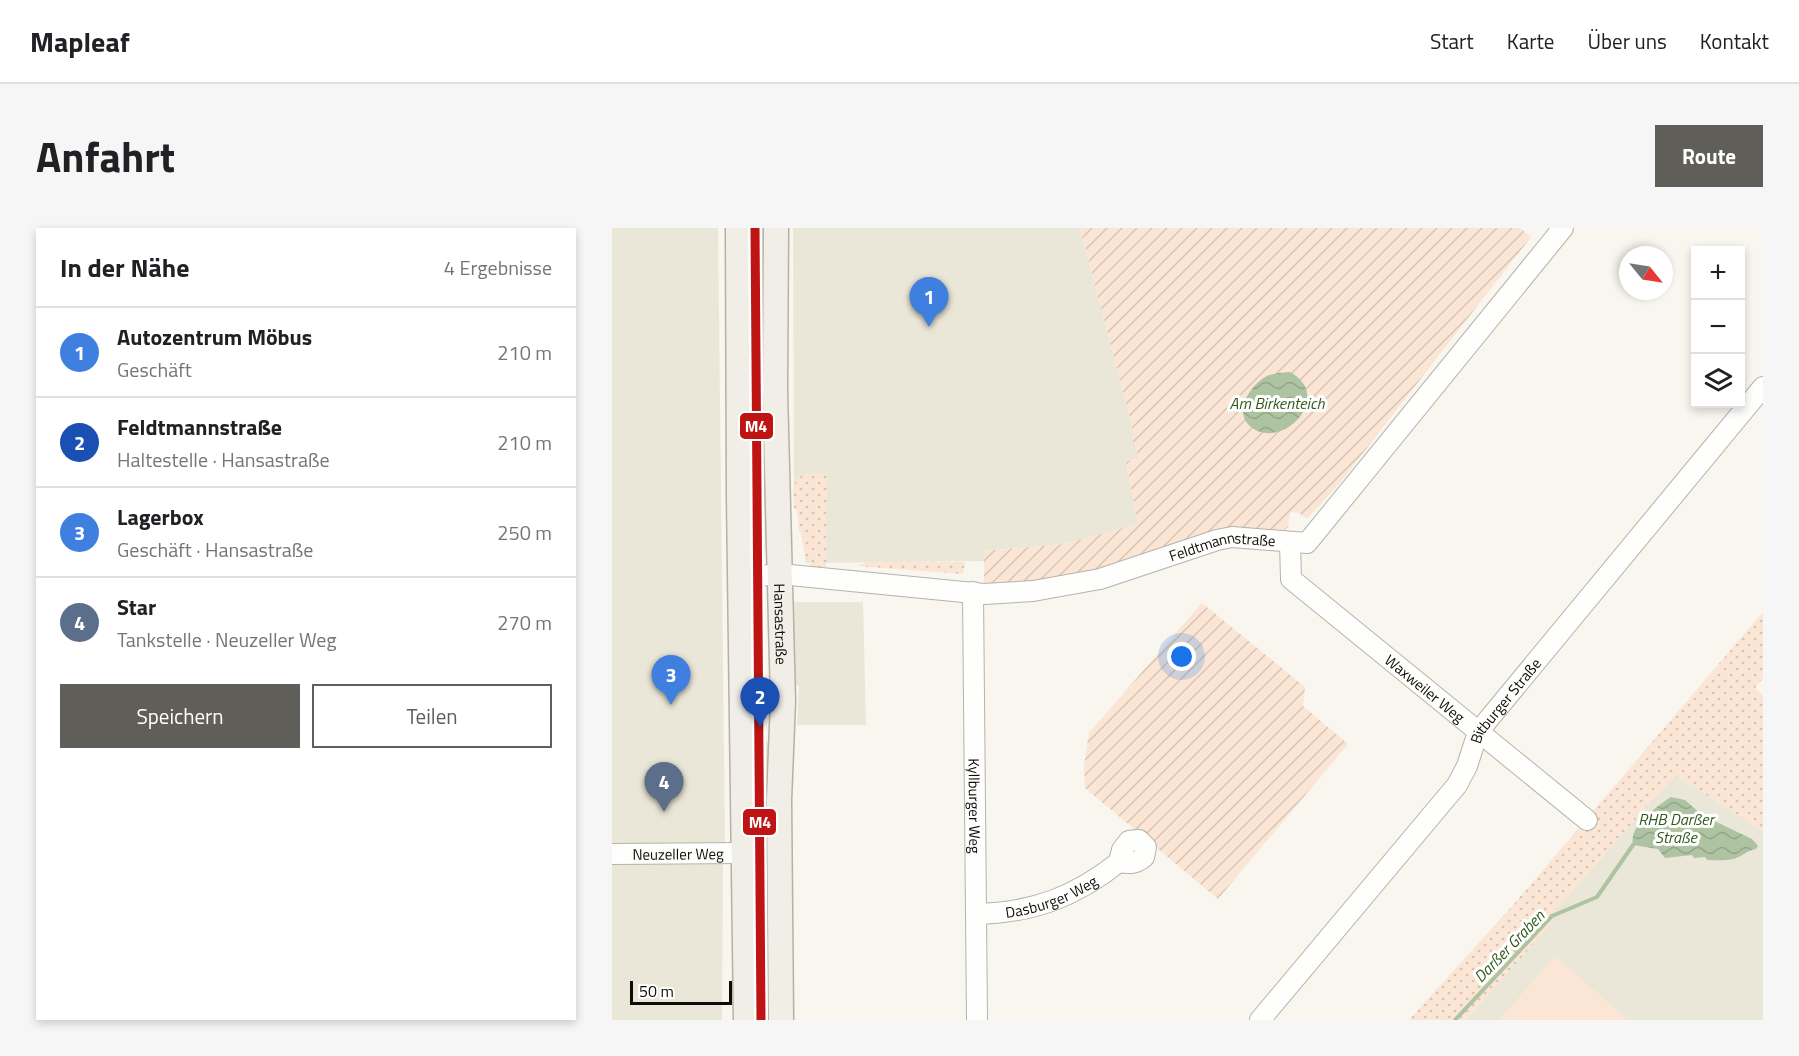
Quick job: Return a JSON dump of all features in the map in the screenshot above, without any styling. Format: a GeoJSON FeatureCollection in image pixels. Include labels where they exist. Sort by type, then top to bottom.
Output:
{"type":"FeatureCollection","features":[{"type":"Feature","properties":{"kind":"main road"},"geometry":{"type":"LineString","coordinates":[[738,228],[746,1020]]}},
{"type":"Feature","properties":{"kind":"main road","name":"Hansastraße"},"geometry":{"type":"LineString","coordinates":[[776,228],[775,379],[783,701],[779,800],[781,1020]]}},
{"type":"Feature","properties":{"kind":"street","name":"Feldtmannstraße"},"geometry":{"type":"LineString","coordinates":[[740,578],[780,574],[984,594],[1023,592],[1100,579],[1232,537],[1307,543],[1563,228]]}},
{"type":"Feature","properties":{"kind":"street","name":"Bitburger Straße"},"geometry":{"type":"LineString","coordinates":[[1260,1020],[1457,785],[1467,766],[1478,732],[1763,387]]}},
{"type":"Feature","properties":{"kind":"street","name":"Waxweiler Weg"},"geometry":{"type":"LineString","coordinates":[[1290,542],[1291,579],[1587,820]]}},
{"type":"Feature","properties":{"kind":"street","name":"Kyllburger Weg"},"geometry":{"type":"LineString","coordinates":[[973,592],[977,1020]]}},
{"type":"Feature","properties":{"kind":"street","name":"Neuzeller Weg"},"geometry":{"type":"LineString","coordinates":[[612,854],[744,853]]}},
{"type":"Feature","properties":{"kind":"street","name":"Dasburger Weg"},"geometry":{"type":"LineString","coordinates":[[976,914],[1021,911],[1057,900],[1085,886],[1119,862]]}},
{"type":"Feature","properties":{"kind":"shaded area"},"geometry":{"type":"Polygon","coordinates":[[[612,228],[718,228],[725,842],[612,848],[612,228]]]}},
{"type":"Feature","properties":{"kind":"shaded area"},"geometry":{"type":"Polygon","coordinates":[[[751,228],[766,228],[769,553],[755,556],[751,228]]]}},
{"type":"Feature","properties":{"kind":"shaded area"},"geometry":{"type":"Polygon","coordinates":[[[793,228],[1080,228],[1135,437],[1133,438],[1139,458],[1126,463],[1138,524],[1064,544],[984,551],[984,561],[806,563],[794,489],[793,228]]]}},
{"type":"Feature","properties":{"kind":"shaded area"},"geometry":{"type":"Polygon","coordinates":[[[1080,228],[1520,228],[1531,237],[1339,484],[1307,519],[1299,513],[1290,512],[1288,527],[1282,533],[1119,567],[984,590],[984,551],[1064,544],[1138,524],[1126,462],[1139,458],[1132,437],[1135,437],[1080,228]]]}},
{"type":"Feature","properties":{"kind":"shaded area"},"geometry":{"type":"Polygon","coordinates":[[[746,256],[751,256],[754,531],[751,531],[746,256]]]}},
{"type":"Feature","properties":{"kind":"shaded area"},"geometry":{"type":"Polygon","coordinates":[[[815,473],[827,473],[826,567],[812,567],[804,552],[797,510],[794,509],[793,491],[796,479],[815,473]]]}},
{"type":"Feature","properties":{"kind":"shaded area"},"geometry":{"type":"Polygon","coordinates":[[[867,562],[965,562],[963,574],[856,566],[867,562]]]}},
{"type":"Feature","properties":{"kind":"shaded area"},"geometry":{"type":"Polygon","coordinates":[[[792,602],[863,602],[866,725],[797,725],[799,685],[793,685],[792,602]]]}},
{"type":"Feature","properties":{"kind":"shaded area"},"geometry":{"type":"Polygon","coordinates":[[[1202,603],[1305,687],[1303,706],[1348,744],[1218,899],[1085,788],[1084,766],[1089,733],[1202,603]]]}},
{"type":"Feature","properties":{"kind":"shaded area"},"geometry":{"type":"Polygon","coordinates":[[[1763,612],[1763,678],[1755,688],[1763,696],[1763,831],[1675,775],[1548,918],[1552,923],[1466,1020],[1409,1020],[1514,904],[1763,612]]]}},
{"type":"Feature","properties":{"kind":"shaded area"},"geometry":{"type":"Polygon","coordinates":[[[750,742],[756,742],[757,1020],[750,742]]]}},
{"type":"Feature","properties":{"kind":"shaded area"},"geometry":{"type":"Polygon","coordinates":[[[756,742],[770,742],[774,1020],[757,1020],[756,742]]]}},
{"type":"Feature","properties":{"kind":"shaded area"},"geometry":{"type":"Polygon","coordinates":[[[1675,775],[1763,831],[1763,1020],[1466,1020],[1551,923],[1548,918],[1675,775]]]}},
{"type":"Feature","properties":{"kind":"shaded area"},"geometry":{"type":"Polygon","coordinates":[[[723,862],[722,1020],[612,1020],[612,863],[723,862]]]}},
{"type":"Feature","properties":{"kind":"shaded area"},"geometry":{"type":"Polygon","coordinates":[[[731,862],[735,867],[737,996],[732,999],[731,862]]]}},
{"type":"Feature","properties":{"kind":"shaded area"},"geometry":{"type":"Polygon","coordinates":[[[1555,956],[1628,1020],[1499,1020],[1555,956]]]}},
{"type":"Feature","properties":{"kind":"water","name":"Am Birkenteich"},"geometry":{"type":"Polygon","coordinates":[[[1290,372],[1303,383],[1307,395],[1305,407],[1298,418],[1288,427],[1275,432],[1262,432],[1250,426],[1243,413],[1250,391],[1267,376],[1290,372]]]}},
{"type":"Feature","properties":{"kind":"water","name":"RHB Darßer Straße"},"geometry":{"type":"Polygon","coordinates":[[[1671,797],[1685,800],[1702,815],[1752,839],[1758,846],[1730,860],[1707,860],[1705,857],[1694,858],[1692,855],[1665,858],[1658,849],[1633,845],[1635,830],[1639,824],[1651,811],[1671,797]]]}},
{"type":"Feature","properties":{"kind":"waterway","name":"Darßer Graben"},"geometry":{"type":"LineString","coordinates":[[1455,1020],[1552,916],[1597,897],[1633,845]]}},
{"type":"Feature","properties":{"kind":"transit line","name":"M4"},"geometry":{"type":"LineString","coordinates":[[755,228],[761,1020]]}},
{"type":"Feature","properties":{"kind":"place","name":"Autozentrum Möbus"},"geometry":{"type":"Point","coordinates":[929,327]}},
{"type":"Feature","properties":{"kind":"place","name":"Lagerbox"},"geometry":{"type":"Point","coordinates":[671,705]}},
{"type":"Feature","properties":{"kind":"place","name":"Feldtmannstraße"},"geometry":{"type":"Point","coordinates":[760,727]}},
{"type":"Feature","properties":{"kind":"place","name":"Star"},"geometry":{"type":"Point","coordinates":[664,812]}}]}
